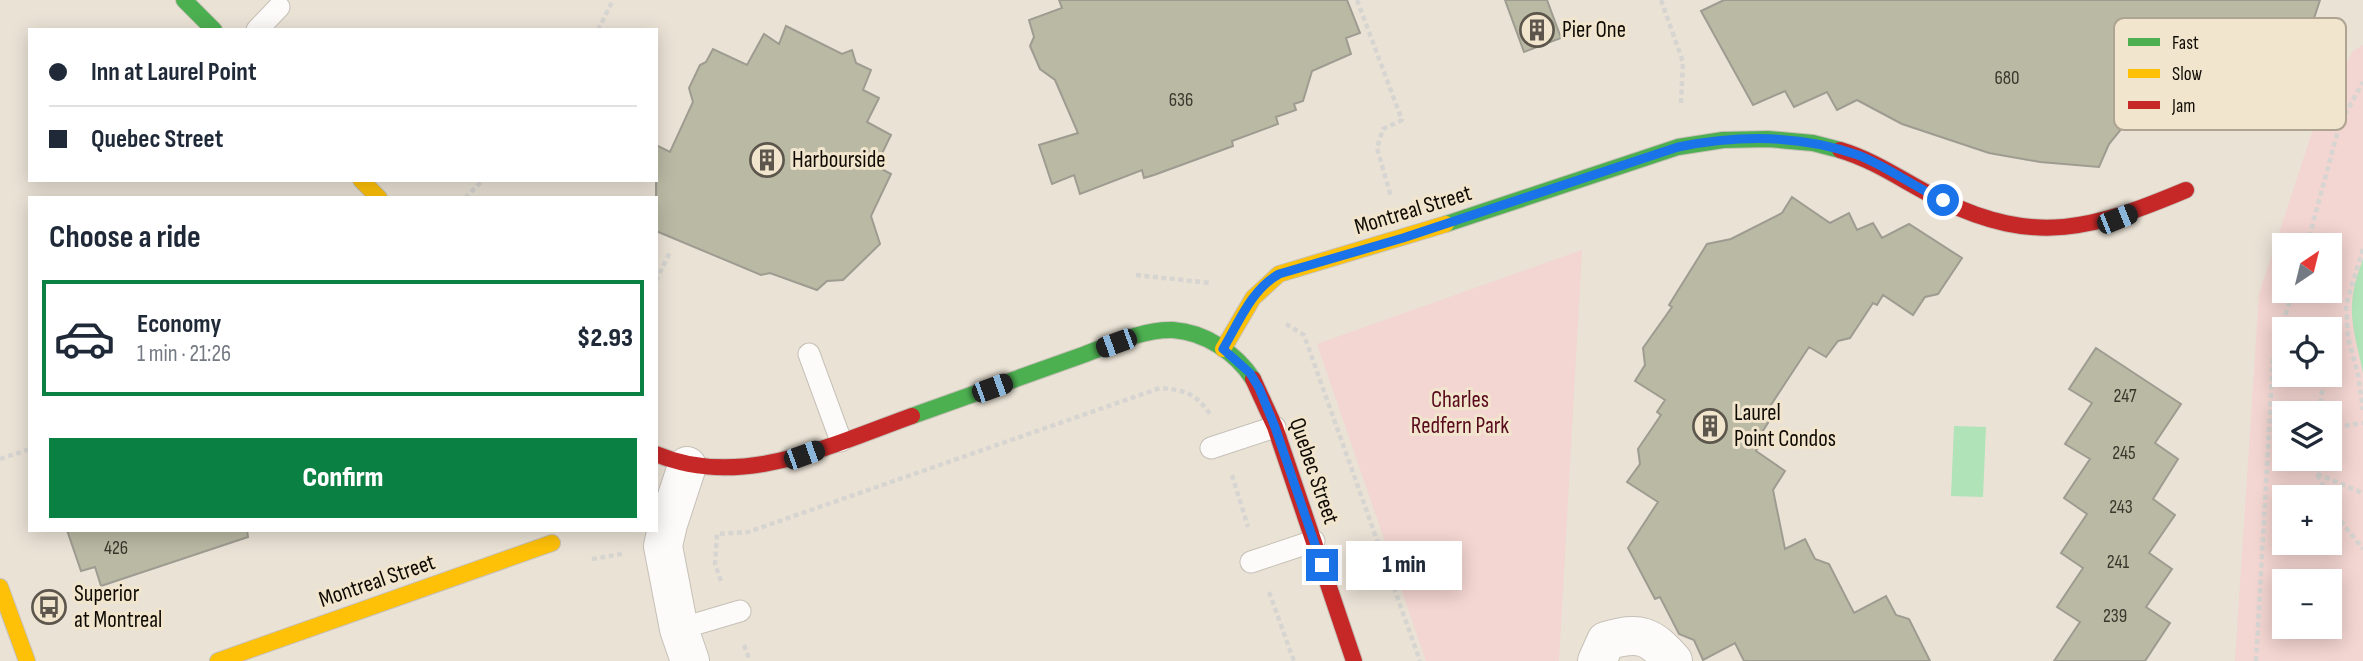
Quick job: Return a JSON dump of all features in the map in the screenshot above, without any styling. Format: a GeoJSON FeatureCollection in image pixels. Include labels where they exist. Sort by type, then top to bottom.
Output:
{"type":"FeatureCollection","features":[{"type":"Feature","properties":{"kind":"street"},"geometry":{"type":"LineString","coordinates":[[184,0],[212,28]]}},
{"type":"Feature","properties":{"kind":"street","name":"Montreal Street"},"geometry":{"type":"LineString","coordinates":[[1223,349],[1256,292],[1279,274],[1403,238],[1678,147],[1713,140],[1749,137],[1820,145],[1858,155],[1959,208],[2001,222],[2043,229],[2081,227],[2117,219],[2186,190]]}},
{"type":"Feature","properties":{"kind":"street"},"geometry":{"type":"LineString","coordinates":[[685,645],[663,546],[668,524],[672,460],[748,467],[804,455],[1153,332],[1189,332],[1204,336],[1223,349]]}},
{"type":"Feature","properties":{"kind":"street","name":"Quebec Street"},"geometry":{"type":"LineString","coordinates":[[1223,349],[1243,367],[1259,388],[1275,427],[1354,661]]}},
{"type":"Feature","properties":{"kind":"street","name":"Montreal Street"},"geometry":{"type":"LineString","coordinates":[[218,661],[552,543]]}},
{"type":"Feature","properties":{"kind":"street"},"geometry":{"type":"LineString","coordinates":[[0,587],[27,661]]}},
{"type":"Feature","properties":{"kind":"street"},"geometry":{"type":"LineString","coordinates":[[1597,661],[1606,641],[1627,635],[1654,640],[1673,661]]}},
{"type":"Feature","properties":{"kind":"lane"},"geometry":{"type":"LineString","coordinates":[[259,28],[279,7]]}},
{"type":"Feature","properties":{"kind":"lane"},"geometry":{"type":"LineString","coordinates":[[809,354],[842,441]]}},
{"type":"Feature","properties":{"kind":"lane"},"geometry":{"type":"LineString","coordinates":[[1217,446],[1275,427]]}},
{"type":"Feature","properties":{"kind":"lane"},"geometry":{"type":"LineString","coordinates":[[1255,561],[1314,541]]}},
{"type":"Feature","properties":{"kind":"lane"},"geometry":{"type":"LineString","coordinates":[[685,645],[737,612]]}},
{"type":"Feature","properties":{"kind":"path"},"geometry":{"type":"LineString","coordinates":[[599,28],[613,0]]}},
{"type":"Feature","properties":{"kind":"path"},"geometry":{"type":"LineString","coordinates":[[1357,0],[1402,120],[1383,128],[1377,148],[1403,238]]}},
{"type":"Feature","properties":{"kind":"path"},"geometry":{"type":"LineString","coordinates":[[1661,0],[1684,62],[1678,147]]}},
{"type":"Feature","properties":{"kind":"path"},"geometry":{"type":"LineString","coordinates":[[2346,112],[2363,82]]}},
{"type":"Feature","properties":{"kind":"path"},"geometry":{"type":"LineString","coordinates":[[2310,233],[2338,130]]}},
{"type":"Feature","properties":{"kind":"path"},"geometry":{"type":"LineString","coordinates":[[467,196],[481,182]]}},
{"type":"Feature","properties":{"kind":"path"},"geometry":{"type":"LineString","coordinates":[[2363,249],[2346,304],[2348,338],[2358,374],[2363,410]]}},
{"type":"Feature","properties":{"kind":"path"},"geometry":{"type":"LineString","coordinates":[[658,277],[670,252]]}},
{"type":"Feature","properties":{"kind":"path"},"geometry":{"type":"LineString","coordinates":[[2256,661],[2272,376]]}},
{"type":"Feature","properties":{"kind":"path"},"geometry":{"type":"LineString","coordinates":[[750,661],[737,612],[715,564],[717,534],[748,532],[1160,388],[1179,390],[1195,396],[1209,413],[1217,446],[1255,561],[1294,661]]}},
{"type":"Feature","properties":{"kind":"path"},"geometry":{"type":"LineString","coordinates":[[2342,426],[2363,423]]}},
{"type":"Feature","properties":{"kind":"path"},"geometry":{"type":"LineString","coordinates":[[0,459],[28,450]]}},
{"type":"Feature","properties":{"kind":"path"},"geometry":{"type":"LineString","coordinates":[[2317,471],[2323,485]]}},
{"type":"Feature","properties":{"kind":"path"},"geometry":{"type":"LineString","coordinates":[[2317,474],[2363,493]]}},
{"type":"Feature","properties":{"kind":"path"},"geometry":{"type":"LineString","coordinates":[[2342,523],[2363,549]]}},
{"type":"Feature","properties":{"kind":"path"},"geometry":{"type":"LineString","coordinates":[[552,543],[593,559],[663,546]]}},
{"type":"Feature","properties":{"kind":"green space"},"geometry":{"type":"Polygon","coordinates":[[[2363,45],[2360,357],[2363,373],[2363,661],[2235,661],[2259,294],[2272,254],[2272,303],[2342,303],[2342,233],[2279,233],[2313,130],[2346,130],[2346,64],[2353,51],[2363,45]]]}},
{"type":"Feature","properties":{"kind":"green space","name":"Charles Redfern Park"},"geometry":{"type":"Polygon","coordinates":[[[1582,250],[1559,661],[1426,661],[1317,344],[1582,250]]]}},
{"type":"Feature","properties":{"kind":"shaded area"},"geometry":{"type":"Polygon","coordinates":[[[2363,259],[2363,373],[2352,304],[2363,259]]]}},
{"type":"Feature","properties":{"kind":"shaded area"},"geometry":{"type":"Polygon","coordinates":[[[1954,426],[1986,427],[1983,497],[1951,496],[1954,426]]]}},
{"type":"Feature","properties":{"kind":"building"},"geometry":{"type":"Polygon","coordinates":[[[1059,0],[1347,0],[1360,33],[1346,38],[1351,54],[1312,71],[1303,101],[1294,104],[1296,110],[1276,117],[1278,124],[1232,141],[1233,146],[1154,175],[1144,178],[1142,170],[1080,194],[1074,175],[1052,184],[1039,145],[1078,133],[1055,80],[1040,69],[1030,46],[1034,37],[1029,20],[1062,8],[1059,0]]]}},
{"type":"Feature","properties":{"kind":"building","name":"Pier One"},"geometry":{"type":"Polygon","coordinates":[[[1505,0],[1547,0],[1561,38],[1524,52],[1505,0]]]}},
{"type":"Feature","properties":{"kind":"building"},"geometry":{"type":"Polygon","coordinates":[[[1724,0],[2320,0],[2314,18],[2114,18],[2114,130],[2120,130],[2109,144],[2099,167],[2040,162],[1989,153],[1902,124],[1857,100],[1837,110],[1827,92],[1794,107],[1785,91],[1753,105],[1701,11],[1724,0]]]}},
{"type":"Feature","properties":{"kind":"building","name":"Harbourside"},"geometry":{"type":"Polygon","coordinates":[[[786,26],[842,54],[852,50],[856,63],[871,70],[863,90],[879,98],[867,122],[891,135],[876,166],[891,174],[871,216],[880,244],[843,280],[827,281],[817,290],[770,273],[761,275],[658,232],[658,146],[670,152],[693,102],[689,88],[700,65],[706,62],[713,49],[747,65],[764,34],[779,44],[786,26]]]}},
{"type":"Feature","properties":{"kind":"building","name":"Laurel Point Condos"},"geometry":{"type":"Polygon","coordinates":[[[1792,197],[1830,223],[1849,213],[1857,230],[1873,223],[1882,238],[1909,224],[1962,258],[1938,294],[1925,297],[1913,315],[1883,295],[1877,305],[1873,303],[1850,338],[1838,341],[1826,357],[1809,347],[1767,411],[1773,415],[1759,437],[1763,439],[1756,451],[1785,471],[1773,490],[1785,549],[1805,539],[1815,559],[1829,564],[1854,613],[1886,596],[1896,615],[1909,619],[1930,661],[1744,661],[1735,643],[1703,660],[1694,640],[1679,634],[1660,597],[1655,599],[1628,548],[1658,502],[1627,482],[1640,464],[1638,449],[1661,415],[1657,412],[1665,400],[1635,381],[1645,365],[1643,348],[1672,307],[1669,305],[1707,244],[1731,239],[1782,213],[1792,197]]]}},
{"type":"Feature","properties":{"kind":"building"},"geometry":{"type":"Polygon","coordinates":[[[2096,348],[2181,404],[2155,443],[2178,459],[2153,499],[2175,515],[2149,553],[2172,569],[2146,607],[2170,623],[2145,661],[2054,661],[2080,622],[2057,607],[2083,568],[2061,553],[2087,514],[2064,498],[2090,459],[2065,444],[2092,403],[2069,389],[2096,348]]]}},
{"type":"Feature","properties":{"kind":"building"},"geometry":{"type":"Polygon","coordinates":[[[68,532],[247,532],[248,537],[101,586],[95,567],[81,571],[68,532]]]}},
{"type":"Feature","properties":{"kind":"traffic: fast"},"geometry":{"type":"LineString","coordinates":[[184,0],[212,28]]}},
{"type":"Feature","properties":{"kind":"traffic: fast"},"geometry":{"type":"LineString","coordinates":[[1446,224],[1678,147],[1723,140],[1768,139],[1813,143],[1840,150]]}},
{"type":"Feature","properties":{"kind":"traffic: fast"},"geometry":{"type":"LineString","coordinates":[[912,416],[1125,339],[1161,330],[1185,332],[1208,340],[1229,353],[1253,379]]}},
{"type":"Feature","properties":{"kind":"traffic: slow"},"geometry":{"type":"LineString","coordinates":[[363,182],[377,196]]}},
{"type":"Feature","properties":{"kind":"traffic: slow"},"geometry":{"type":"LineString","coordinates":[[1223,349],[1253,298],[1279,274],[1446,224]]}},
{"type":"Feature","properties":{"kind":"traffic: slow"},"geometry":{"type":"LineString","coordinates":[[218,661],[552,543]]}},
{"type":"Feature","properties":{"kind":"traffic: slow"},"geometry":{"type":"LineString","coordinates":[[0,587],[27,661]]}},
{"type":"Feature","properties":{"kind":"traffic: jam"},"geometry":{"type":"LineString","coordinates":[[1840,150],[1879,166],[1941,200],[1975,214],[2006,223],[2036,227],[2064,227],[2093,222],[2153,204],[2186,190]]}},
{"type":"Feature","properties":{"kind":"traffic: jam"},"geometry":{"type":"LineString","coordinates":[[1253,379],[1275,427],[1354,661]]}},
{"type":"Feature","properties":{"kind":"traffic: jam"},"geometry":{"type":"LineString","coordinates":[[658,455],[688,464],[720,467],[753,465],[818,450],[912,416]]}},
{"type":"Feature","properties":{"kind":"place","name":"Pier One"},"geometry":{"type":"Point","coordinates":[1537,30]}},
{"type":"Feature","properties":{"kind":"place","name":"Harbourside"},"geometry":{"type":"Point","coordinates":[767,160]}},
{"type":"Feature","properties":{"kind":"place","name":"Laurel Point Condos"},"geometry":{"type":"Point","coordinates":[1710,426]}},
{"type":"Feature","properties":{"kind":"place","name":"Superior at Montreal"},"geometry":{"type":"Point","coordinates":[49,607]}},
{"type":"Feature","properties":{"kind":"route"},"geometry":{"type":"LineString","coordinates":[[1322,565],[1267,404],[1250,373],[1223,349],[1256,292],[1267,281],[1279,274],[1479,214],[1678,147],[1713,140],[1749,137],[1820,145],[1858,155],[1943,200]]}}]}
